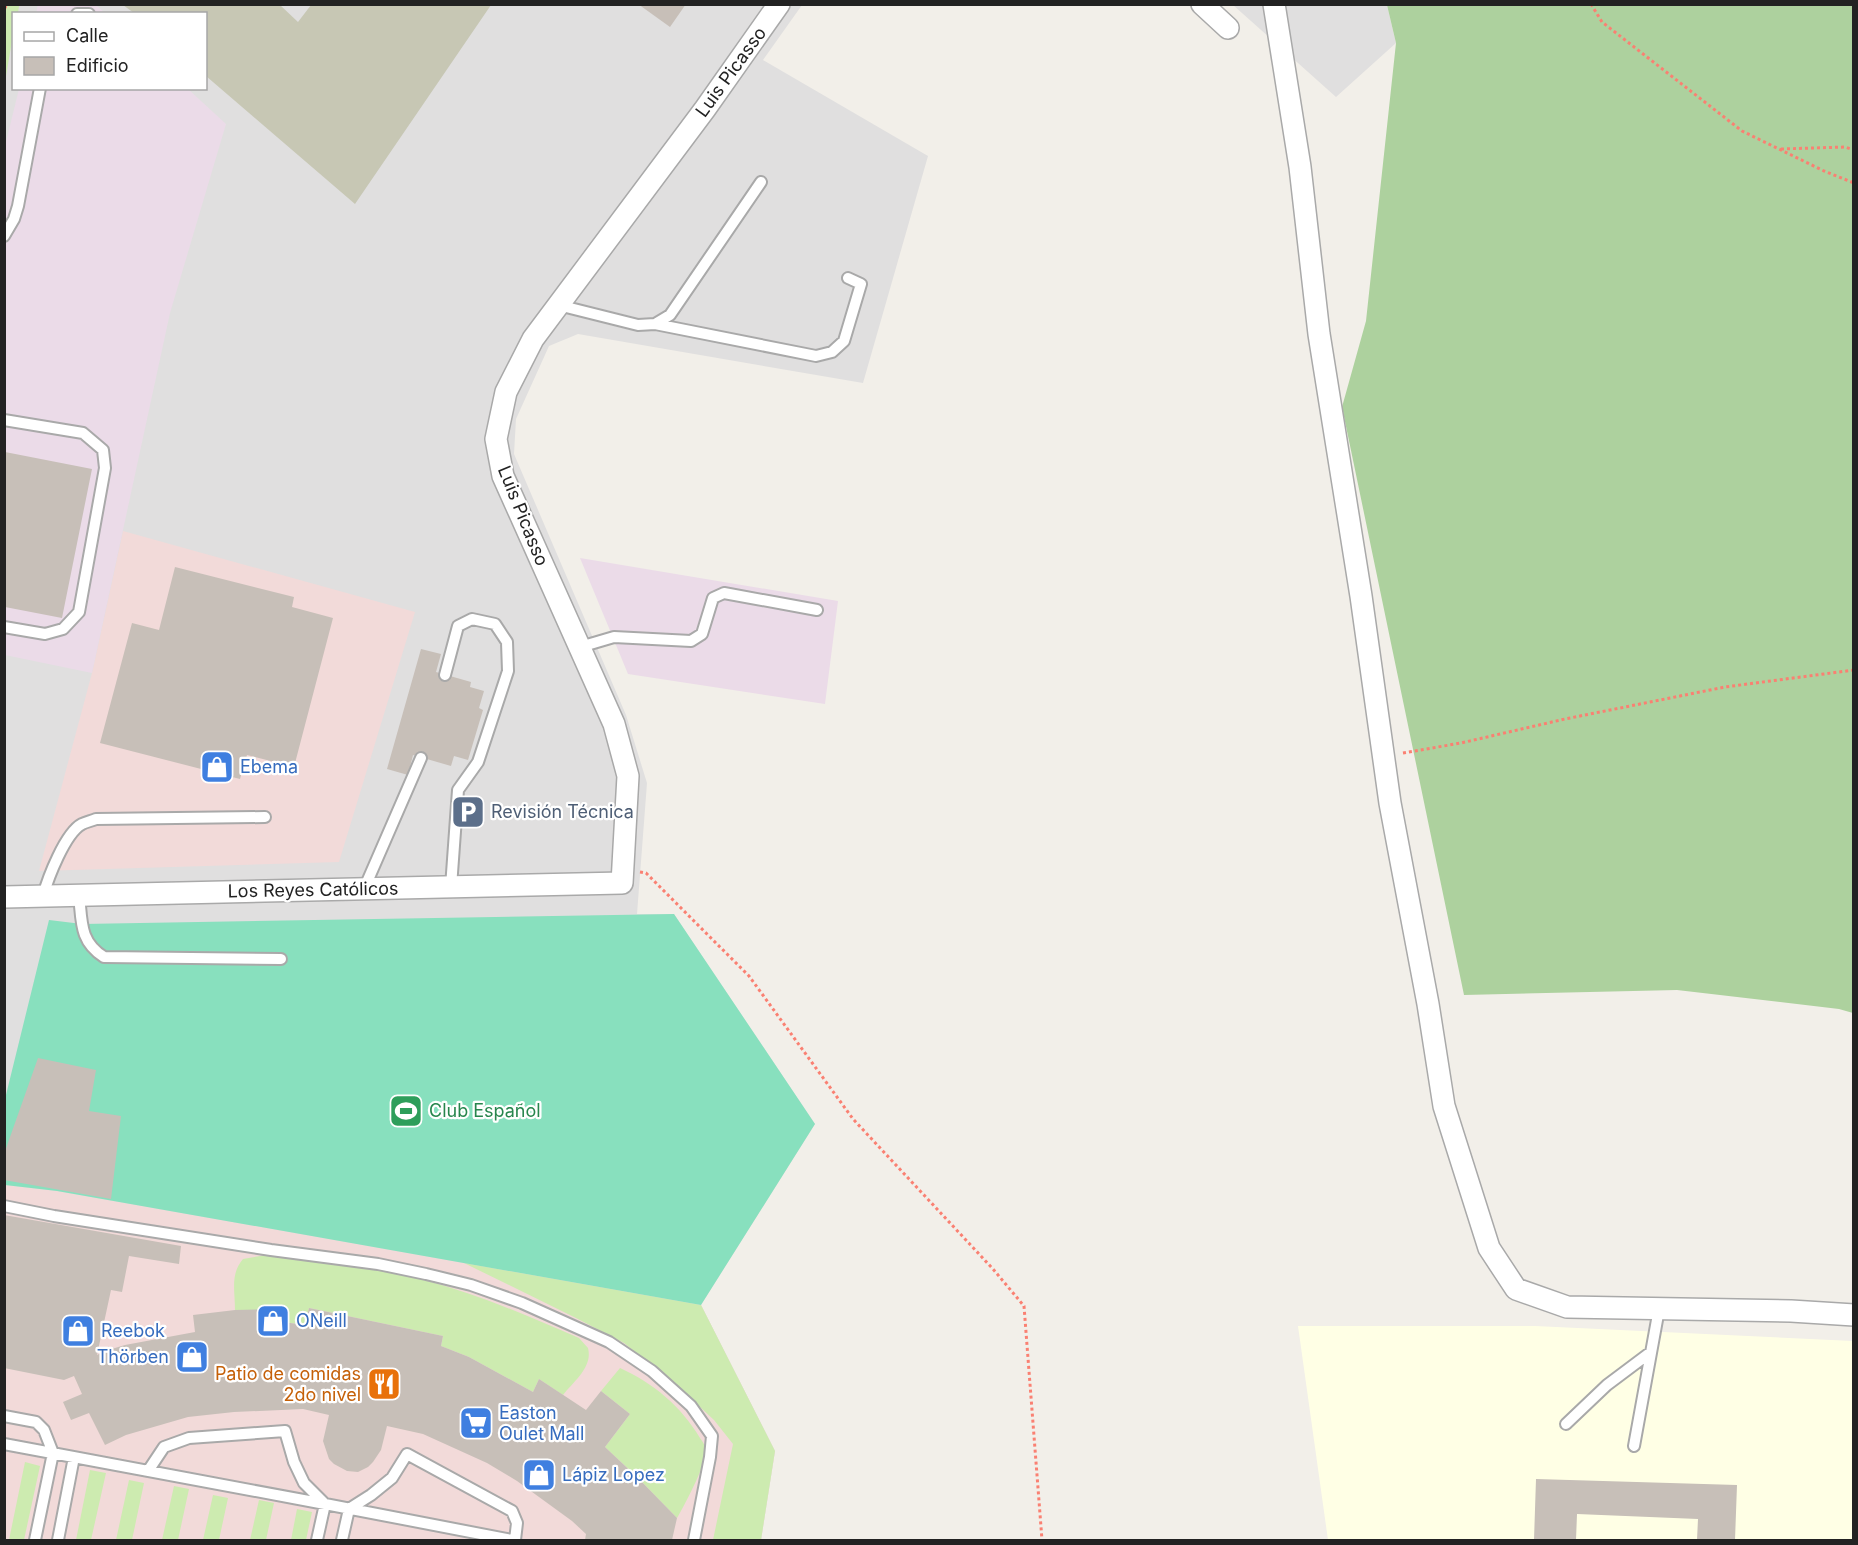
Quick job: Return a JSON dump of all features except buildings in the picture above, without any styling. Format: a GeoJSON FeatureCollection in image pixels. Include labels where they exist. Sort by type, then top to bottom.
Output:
{"type":"FeatureCollection","features":[{"type":"Feature","properties":{"kind":"street","name":"Luis Picasso"},"geometry":{"type":"LineString","coordinates":[[622,883],[628,776],[614,724],[503,476],[496,439],[506,392],[533,339],[705,109],[779,4]]}},
{"type":"Feature","properties":{"kind":"street"},"geometry":{"type":"LineString","coordinates":[[1202,4],[1228,28]]}},
{"type":"Feature","properties":{"kind":"street"},"geometry":{"type":"LineString","coordinates":[[1274,4],[1300,167],[1319,334],[1361,596],[1390,803],[1428,1004],[1444,1106],[1489,1248],[1516,1288],[1567,1307],[1791,1311],[1854,1315]]}},
{"type":"Feature","properties":{"kind":"street","name":"Los Reyes Católicos"},"geometry":{"type":"LineString","coordinates":[[4,897],[622,883]]}},
{"type":"Feature","properties":{"kind":"lane"},"geometry":{"type":"LineString","coordinates":[[4,236],[14,219],[18,206],[40,90]]}},
{"type":"Feature","properties":{"kind":"lane"},"geometry":{"type":"LineString","coordinates":[[655,324],[669,315],[761,183]]}},
{"type":"Feature","properties":{"kind":"lane"},"geometry":{"type":"LineString","coordinates":[[558,305],[638,326],[655,324],[816,356],[832,352],[844,341],[861,284],[848,278]]}},
{"type":"Feature","properties":{"kind":"lane"},"geometry":{"type":"LineString","coordinates":[[4,420],[83,433],[103,450],[105,468],[79,612],[63,629],[45,634],[4,627]]}},
{"type":"Feature","properties":{"kind":"lane"},"geometry":{"type":"LineString","coordinates":[[579,647],[614,637],[691,641],[702,634],[713,598],[724,593],[817,610]]}},
{"type":"Feature","properties":{"kind":"lane"},"geometry":{"type":"LineString","coordinates":[[444,675],[458,626],[472,618],[495,624],[507,642],[508,670],[478,762],[458,790],[451,887]]}},
{"type":"Feature","properties":{"kind":"lane"},"geometry":{"type":"LineString","coordinates":[[364,889],[422,758]]}},
{"type":"Feature","properties":{"kind":"lane"},"geometry":{"type":"LineString","coordinates":[[43,896],[47,880],[60,851],[80,824],[96,819],[265,817]]}},
{"type":"Feature","properties":{"kind":"lane"},"geometry":{"type":"LineString","coordinates":[[79,895],[85,938],[96,952],[104,957],[281,959]]}},
{"type":"Feature","properties":{"kind":"lane"},"geometry":{"type":"LineString","coordinates":[[4,1206],[248,1246],[378,1264],[426,1274],[471,1285],[522,1303],[609,1342],[660,1378],[691,1406],[712,1436],[694,1540]]}},
{"type":"Feature","properties":{"kind":"lane"},"geometry":{"type":"LineString","coordinates":[[1634,1446],[1659,1309]]}},
{"type":"Feature","properties":{"kind":"lane"},"geometry":{"type":"LineString","coordinates":[[1566,1424],[1607,1385],[1651,1352]]}},
{"type":"Feature","properties":{"kind":"lane"},"geometry":{"type":"LineString","coordinates":[[4,1416],[36,1422],[44,1430],[53,1453],[35,1540]]}},
{"type":"Feature","properties":{"kind":"lane"},"geometry":{"type":"LineString","coordinates":[[148,1471],[165,1447],[189,1438],[285,1431],[294,1462],[304,1483],[325,1504]]}},
{"type":"Feature","properties":{"kind":"lane"},"geometry":{"type":"LineString","coordinates":[[4,1444],[325,1504],[348,1509],[514,1540],[517,1523],[512,1510],[407,1454],[392,1478],[371,1495],[348,1509],[342,1540]]}},
{"type":"Feature","properties":{"kind":"lane"},"geometry":{"type":"LineString","coordinates":[[58,1540],[74,1457]]}},
{"type":"Feature","properties":{"kind":"lane"},"geometry":{"type":"LineString","coordinates":[[318,1540],[325,1504]]}},
{"type":"Feature","properties":{"kind":"path"},"geometry":{"type":"LineString","coordinates":[[4,14],[6,4]]}},
{"type":"Feature","properties":{"kind":"path"},"geometry":{"type":"LineString","coordinates":[[1591,4],[1602,22],[1742,131],[1854,183]]}},
{"type":"Feature","properties":{"kind":"path"},"geometry":{"type":"LineString","coordinates":[[1781,150],[1845,147],[1854,150]]}},
{"type":"Feature","properties":{"kind":"path"},"geometry":{"type":"LineString","coordinates":[[1383,756],[1461,743],[1565,719],[1725,687],[1854,670]]}},
{"type":"Feature","properties":{"kind":"path"},"geometry":{"type":"LineString","coordinates":[[646,873],[749,976],[853,1119],[993,1269],[1024,1306],[1042,1540]]}},
{"type":"Feature","properties":{"kind":"shaded area"},"geometry":{"type":"Polygon","coordinates":[[[38,4],[96,5],[104,12],[36,12],[38,4]]]}},
{"type":"Feature","properties":{"kind":"shaded area"},"geometry":{"type":"Polygon","coordinates":[[[5,5],[802,5],[763,60],[928,156],[863,383],[578,334],[549,346],[516,419],[514,454],[626,715],[647,783],[637,914],[674,914],[815,1124],[701,1305],[775,1451],[761,1540],[5,1540],[5,5]]]}},
{"type":"Feature","properties":{"kind":"shaded area"},"geometry":{"type":"Polygon","coordinates":[[[123,5],[280,5],[298,22],[311,5],[491,5],[355,204],[207,77],[207,12],[133,12],[123,5]]]}},
{"type":"Feature","properties":{"kind":"shaded area"},"geometry":{"type":"Polygon","coordinates":[[[1233,5],[1387,5],[1396,43],[1336,97],[1233,5]]]}},
{"type":"Feature","properties":{"kind":"shaded area"},"geometry":{"type":"Polygon","coordinates":[[[19,90],[189,90],[226,124],[170,313],[92,673],[5,655],[4,150],[19,90]]]}},
{"type":"Feature","properties":{"kind":"shaded area","name":"Ebema"},"geometry":{"type":"Polygon","coordinates":[[[123,531],[415,612],[339,862],[39,871],[92,673],[123,531]]]}},
{"type":"Feature","properties":{"kind":"shaded area"},"geometry":{"type":"Polygon","coordinates":[[[580,558],[838,601],[825,704],[628,674],[580,558]]]}},
{"type":"Feature","properties":{"kind":"shaded area"},"geometry":{"type":"Polygon","coordinates":[[[5,1185],[57,1191],[701,1305],[775,1451],[761,1540],[5,1540],[5,1185]]]}},
{"type":"Feature","properties":{"kind":"shaded area"},"geometry":{"type":"Polygon","coordinates":[[[1298,1326],[1535,1326],[1853,1341],[1853,1540],[1328,1540],[1298,1326]]]}},
{"type":"Feature","properties":{"kind":"green space"},"geometry":{"type":"Polygon","coordinates":[[[5,4],[18,5],[18,12],[12,12],[12,41],[5,82],[5,4]]]}},
{"type":"Feature","properties":{"kind":"green space"},"geometry":{"type":"Polygon","coordinates":[[[1387,5],[1853,5],[1853,1013],[1839,1009],[1677,990],[1464,995],[1342,407],[1366,321],[1396,43],[1387,5]]]}},
{"type":"Feature","properties":{"kind":"green space","name":"Club Español"},"geometry":{"type":"Polygon","coordinates":[[[674,914],[815,1124],[701,1305],[57,1191],[5,1185],[5,1099],[49,920],[82,924],[674,914]]]}},
{"type":"Feature","properties":{"kind":"green space"},"geometry":{"type":"Polygon","coordinates":[[[266,1255],[385,1271],[464,1292],[579,1338],[588,1348],[588,1361],[582,1373],[563,1395],[539,1379],[533,1392],[469,1357],[441,1346],[443,1336],[309,1308],[305,1325],[283,1322],[282,1310],[235,1310],[234,1283],[239,1265],[243,1259],[266,1255]]]}},
{"type":"Feature","properties":{"kind":"green space"},"geometry":{"type":"Polygon","coordinates":[[[464,1263],[701,1305],[775,1451],[761,1540],[713,1540],[733,1444],[714,1420],[672,1381],[624,1343],[464,1263]]]}},
{"type":"Feature","properties":{"kind":"green space"},"geometry":{"type":"Polygon","coordinates":[[[620,1368],[655,1388],[675,1406],[692,1426],[705,1447],[706,1456],[699,1474],[677,1518],[605,1447],[630,1414],[601,1391],[620,1368]]]}},
{"type":"Feature","properties":{"kind":"green space"},"geometry":{"type":"Polygon","coordinates":[[[25,1462],[40,1466],[24,1540],[9,1540],[25,1462]]]}},
{"type":"Feature","properties":{"kind":"green space"},"geometry":{"type":"Polygon","coordinates":[[[90,1470],[106,1473],[91,1540],[76,1540],[90,1470]]]}},
{"type":"Feature","properties":{"kind":"green space"},"geometry":{"type":"Polygon","coordinates":[[[129,1480],[144,1483],[132,1540],[116,1540],[129,1480]]]}},
{"type":"Feature","properties":{"kind":"green space"},"geometry":{"type":"Polygon","coordinates":[[[174,1486],[189,1489],[178,1540],[162,1540],[174,1486]]]}},
{"type":"Feature","properties":{"kind":"green space"},"geometry":{"type":"Polygon","coordinates":[[[213,1495],[228,1498],[219,1540],[203,1540],[213,1495]]]}},
{"type":"Feature","properties":{"kind":"green space"},"geometry":{"type":"Polygon","coordinates":[[[259,1500],[274,1503],[266,1540],[250,1540],[259,1500]]]}},
{"type":"Feature","properties":{"kind":"green space"},"geometry":{"type":"Polygon","coordinates":[[[297,1509],[312,1512],[306,1540],[291,1540],[297,1509]]]}},
{"type":"Feature","properties":{"kind":"place","name":"Ebema"},"geometry":{"type":"Point","coordinates":[217,767]}},
{"type":"Feature","properties":{"kind":"place","name":"Revisión Técnica"},"geometry":{"type":"Point","coordinates":[468,812]}},
{"type":"Feature","properties":{"kind":"place","name":"Club Español"},"geometry":{"type":"Point","coordinates":[406,1111]}},
{"type":"Feature","properties":{"kind":"place","name":"ONeill"},"geometry":{"type":"Point","coordinates":[273,1321]}},
{"type":"Feature","properties":{"kind":"place","name":"Reebok"},"geometry":{"type":"Point","coordinates":[78,1331]}},
{"type":"Feature","properties":{"kind":"place","name":"Thörben"},"geometry":{"type":"Point","coordinates":[192,1357]}},
{"type":"Feature","properties":{"kind":"place","name":"Patio de comidas 2do nivel"},"geometry":{"type":"Point","coordinates":[384,1384]}},
{"type":"Feature","properties":{"kind":"place","name":"Easton Oulet Mall"},"geometry":{"type":"Point","coordinates":[476,1423]}},
{"type":"Feature","properties":{"kind":"place","name":"Lápiz Lopez"},"geometry":{"type":"Point","coordinates":[539,1475]}}]}
